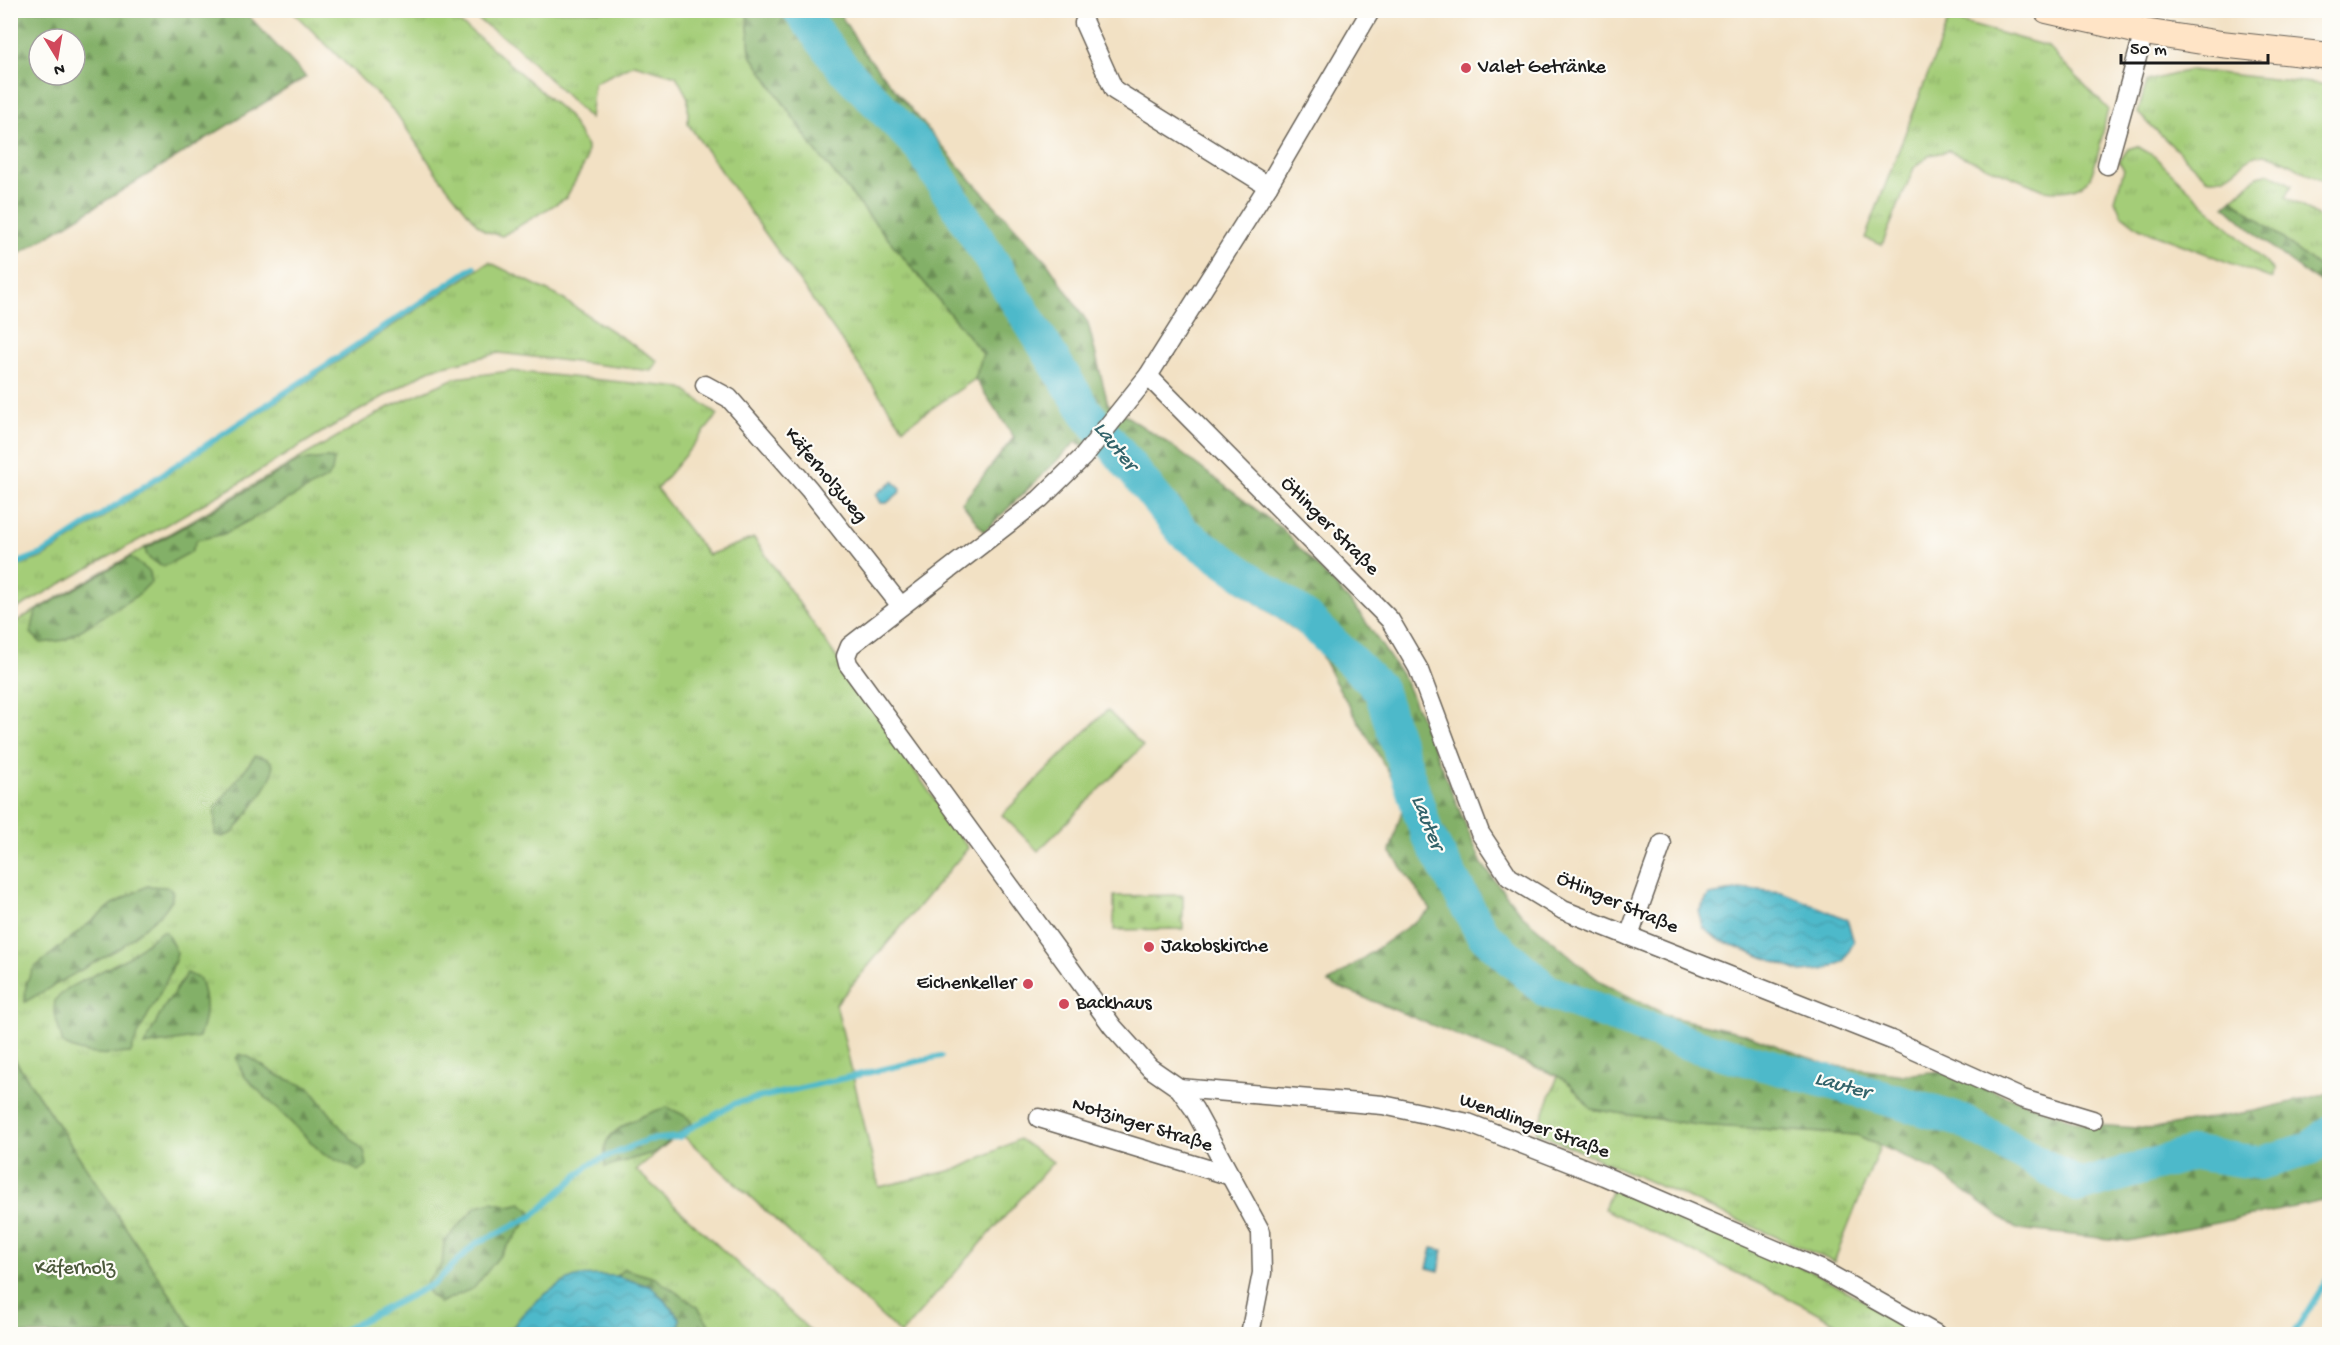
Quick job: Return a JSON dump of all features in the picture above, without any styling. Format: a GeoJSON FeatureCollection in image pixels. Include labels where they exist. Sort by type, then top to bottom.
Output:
{"type":"FeatureCollection","features":[{"type":"Feature","properties":{"kind":"main road"},"geometry":{"type":"LineString","coordinates":[[2048,10],[2144,32],[2221,44],[2330,56]]}},
{"type":"Feature","properties":{"kind":"street"},"geometry":{"type":"LineString","coordinates":[[1179,1088],[1150,1068],[1113,1027],[848,664],[846,656],[850,646],[1040,499],[1083,457],[1149,376],[1268,186],[1371,10]]}},
{"type":"Feature","properties":{"kind":"street"},"geometry":{"type":"LineString","coordinates":[[1084,23],[1114,90],[1268,186]]}},
{"type":"Feature","properties":{"kind":"street"},"geometry":{"type":"LineString","coordinates":[[2107,165],[2144,32]]}},
{"type":"Feature","properties":{"kind":"street","name":"Ötlinger Straße"},"geometry":{"type":"LineString","coordinates":[[1149,376],[1390,620],[1418,668],[1480,833],[1509,877],[1563,910],[1894,1041],[2024,1099],[2093,1120]]}},
{"type":"Feature","properties":{"kind":"street","name":"Käferholzweg"},"geometry":{"type":"LineString","coordinates":[[705,385],[729,398],[809,489],[901,606]]}},
{"type":"Feature","properties":{"kind":"street"},"geometry":{"type":"LineString","coordinates":[[1629,936],[1662,844]]}},
{"type":"Feature","properties":{"kind":"street","name":"Notzinger Straße"},"geometry":{"type":"LineString","coordinates":[[1179,1088],[1194,1109],[1261,1232],[1262,1273],[1251,1335]]}},
{"type":"Feature","properties":{"kind":"street","name":"Wendlinger Straße"},"geometry":{"type":"LineString","coordinates":[[1179,1088],[1383,1105],[1468,1123],[1604,1176],[1821,1270],[1936,1335]]}},
{"type":"Feature","properties":{"kind":"street","name":"Notzinger Straße"},"geometry":{"type":"LineString","coordinates":[[1039,1118],[1231,1176]]}},
{"type":"Feature","properties":{"kind":"green space"},"geometry":{"type":"Polygon","coordinates":[[[11,10],[244,11],[306,77],[11,259],[11,10]]]}},
{"type":"Feature","properties":{"kind":"green space"},"geometry":{"type":"Polygon","coordinates":[[[292,11],[444,11],[480,38],[568,115],[587,147],[586,161],[566,198],[502,236],[485,231],[437,174],[396,113],[292,11]]]}},
{"type":"Feature","properties":{"kind":"green space"},"geometry":{"type":"Polygon","coordinates":[[[465,11],[747,11],[750,54],[815,150],[983,354],[975,379],[903,428],[688,124],[688,98],[676,76],[634,64],[594,83],[590,119],[515,45],[465,11]]]}},
{"type":"Feature","properties":{"kind":"green space"},"geometry":{"type":"Polygon","coordinates":[[[747,11],[838,11],[863,51],[961,169],[1047,262],[1088,323],[1108,404],[1168,443],[1282,529],[1357,609],[1405,680],[1482,864],[1522,915],[1602,983],[1671,1017],[1743,1033],[1828,1065],[1904,1075],[1939,1071],[2084,1124],[2149,1129],[2254,1111],[2329,1093],[2329,1200],[2128,1241],[2017,1229],[1935,1170],[1857,1135],[1698,1125],[1591,1109],[1571,1085],[1558,1076],[1328,983],[1431,910],[1390,851],[1405,800],[1335,682],[1316,645],[1211,571],[1169,529],[1104,456],[1076,442],[984,532],[962,503],[1014,437],[975,379],[983,354],[815,150],[750,54],[747,11]]]}},
{"type":"Feature","properties":{"kind":"green space"},"geometry":{"type":"Polygon","coordinates":[[[1949,19],[2047,46],[2108,109],[2095,166],[2085,183],[2068,190],[2050,191],[1949,151],[1930,155],[1914,168],[1882,245],[1865,238],[1949,19]]]}},
{"type":"Feature","properties":{"kind":"green space"},"geometry":{"type":"Polygon","coordinates":[[[2190,70],[2329,85],[2329,185],[2270,155],[2253,157],[2225,177],[2206,178],[2138,113],[2147,81],[2190,70]]]}},
{"type":"Feature","properties":{"kind":"green space"},"geometry":{"type":"Polygon","coordinates":[[[2137,146],[2154,156],[2273,270],[2272,279],[2139,228],[2121,214],[2115,200],[2124,169],[2119,162],[2128,149],[2137,146]]]}},
{"type":"Feature","properties":{"kind":"green space"},"geometry":{"type":"Polygon","coordinates":[[[2270,173],[2292,185],[2286,197],[2329,223],[2329,274],[2233,199],[2258,176],[2270,173]]]}},
{"type":"Feature","properties":{"kind":"green space"},"geometry":{"type":"Polygon","coordinates":[[[2233,199],[2329,274],[2329,288],[2288,260],[2225,206],[2233,199]]]}},
{"type":"Feature","properties":{"kind":"green space"},"geometry":{"type":"Polygon","coordinates":[[[489,262],[558,296],[658,361],[652,371],[499,353],[431,369],[235,486],[11,612],[11,568],[44,557],[489,262]]]}},
{"type":"Feature","properties":{"kind":"green space"},"geometry":{"type":"Polygon","coordinates":[[[510,371],[682,388],[718,415],[657,489],[708,555],[754,538],[968,848],[836,1004],[879,1187],[958,1169],[1019,1139],[1053,1162],[901,1334],[680,1133],[636,1170],[814,1334],[196,1334],[11,1054],[10,625],[389,407],[455,378],[510,371]]]}},
{"type":"Feature","properties":{"kind":"green space"},"geometry":{"type":"Polygon","coordinates":[[[334,459],[332,472],[326,479],[224,534],[197,540],[191,552],[165,566],[154,562],[147,556],[145,549],[299,461],[334,459]]]}},
{"type":"Feature","properties":{"kind":"green space"},"geometry":{"type":"Polygon","coordinates":[[[130,557],[150,572],[151,582],[138,595],[65,640],[41,643],[31,633],[36,611],[130,557]]]}},
{"type":"Feature","properties":{"kind":"green space"},"geometry":{"type":"Polygon","coordinates":[[[1107,710],[1143,746],[1038,851],[1002,815],[1107,710]]]}},
{"type":"Feature","properties":{"kind":"green space"},"geometry":{"type":"Polygon","coordinates":[[[255,756],[267,759],[273,765],[268,782],[233,833],[223,837],[215,835],[215,808],[255,756]]]}},
{"type":"Feature","properties":{"kind":"green space"},"geometry":{"type":"Polygon","coordinates":[[[147,886],[167,887],[172,890],[172,900],[163,912],[120,948],[25,1002],[26,983],[34,968],[113,904],[147,886]]]}},
{"type":"Feature","properties":{"kind":"green space"},"geometry":{"type":"Polygon","coordinates":[[[1183,895],[1183,929],[1114,930],[1114,896],[1183,895]]]}},
{"type":"Feature","properties":{"kind":"green space"},"geometry":{"type":"Polygon","coordinates":[[[162,931],[166,932],[177,953],[168,978],[131,1053],[88,1053],[63,1044],[54,1011],[55,1000],[68,988],[127,958],[162,931]]]}},
{"type":"Feature","properties":{"kind":"green space"},"geometry":{"type":"Polygon","coordinates":[[[187,973],[200,979],[204,994],[205,1015],[199,1037],[144,1046],[163,1009],[187,973]]]}},
{"type":"Feature","properties":{"kind":"green space","name":"Käferholz"},"geometry":{"type":"Polygon","coordinates":[[[11,1054],[196,1334],[11,1334],[11,1054]]]}},
{"type":"Feature","properties":{"kind":"green space"},"geometry":{"type":"Polygon","coordinates":[[[239,1054],[249,1057],[277,1075],[310,1088],[342,1129],[364,1151],[367,1165],[359,1171],[323,1154],[245,1077],[236,1059],[239,1054]]]}},
{"type":"Feature","properties":{"kind":"green space"},"geometry":{"type":"Polygon","coordinates":[[[1558,1076],[1571,1085],[1591,1109],[1698,1125],[1857,1135],[1880,1146],[1834,1262],[1536,1132],[1558,1076]]]}},
{"type":"Feature","properties":{"kind":"green space"},"geometry":{"type":"Polygon","coordinates":[[[667,1107],[686,1116],[692,1123],[656,1152],[605,1167],[605,1145],[616,1131],[633,1120],[667,1107]]]}},
{"type":"Feature","properties":{"kind":"green space"},"geometry":{"type":"Polygon","coordinates":[[[1614,1185],[1813,1272],[1923,1334],[1855,1334],[1805,1306],[1604,1209],[1614,1185]]]}},
{"type":"Feature","properties":{"kind":"green space"},"geometry":{"type":"Polygon","coordinates":[[[492,1202],[509,1206],[521,1203],[531,1211],[525,1224],[474,1288],[439,1303],[428,1292],[427,1281],[442,1265],[444,1242],[477,1206],[492,1202]]]}},
{"type":"Feature","properties":{"kind":"green space"},"geometry":{"type":"Polygon","coordinates":[[[624,1269],[655,1278],[698,1307],[715,1334],[679,1334],[680,1318],[652,1287],[616,1276],[624,1269]]]}},
{"type":"Feature","properties":{"kind":"water"},"geometry":{"type":"Polygon","coordinates":[[[893,481],[901,488],[900,492],[887,503],[881,503],[876,494],[893,481]]]}},
{"type":"Feature","properties":{"kind":"water"},"geometry":{"type":"Polygon","coordinates":[[[1747,889],[1782,892],[1847,919],[1854,942],[1843,962],[1824,970],[1801,972],[1717,939],[1703,927],[1699,911],[1709,895],[1747,889]]]}},
{"type":"Feature","properties":{"kind":"water"},"geometry":{"type":"Polygon","coordinates":[[[1432,1248],[1443,1250],[1439,1271],[1427,1268],[1432,1248]]]}},
{"type":"Feature","properties":{"kind":"water"},"geometry":{"type":"Polygon","coordinates":[[[583,1276],[616,1276],[652,1287],[680,1318],[679,1334],[510,1334],[528,1309],[565,1282],[583,1276]]]}},
{"type":"Feature","properties":{"kind":"waterway","name":"Lauter"},"geometry":{"type":"LineString","coordinates":[[799,10],[844,69],[921,148],[1086,412],[1184,533],[1307,618],[1380,689],[1427,834],[1482,933],[1547,991],[1693,1045],[1963,1121],[2080,1186],[2194,1153],[2260,1163],[2310,1149],[2330,1132]]}},
{"type":"Feature","properties":{"kind":"waterway"},"geometry":{"type":"LineString","coordinates":[[10,566],[44,553],[474,267]]}},
{"type":"Feature","properties":{"kind":"waterway"},"geometry":{"type":"LineString","coordinates":[[336,1334],[435,1283],[475,1244],[533,1216],[590,1164],[647,1140],[679,1137],[736,1103],[941,1056]]}},
{"type":"Feature","properties":{"kind":"waterway"},"geometry":{"type":"LineString","coordinates":[[2293,1334],[2330,1275]]}},
{"type":"Feature","properties":{"kind":"place","name":"Valet Getränke"},"geometry":{"type":"Point","coordinates":[1466,68]}},
{"type":"Feature","properties":{"kind":"place","name":"Jakobskirche"},"geometry":{"type":"Point","coordinates":[1149,947]}},
{"type":"Feature","properties":{"kind":"place","name":"Eichenkeller"},"geometry":{"type":"Point","coordinates":[1028,984]}},
{"type":"Feature","properties":{"kind":"place","name":"Backhaus"},"geometry":{"type":"Point","coordinates":[1064,1004]}}]}
